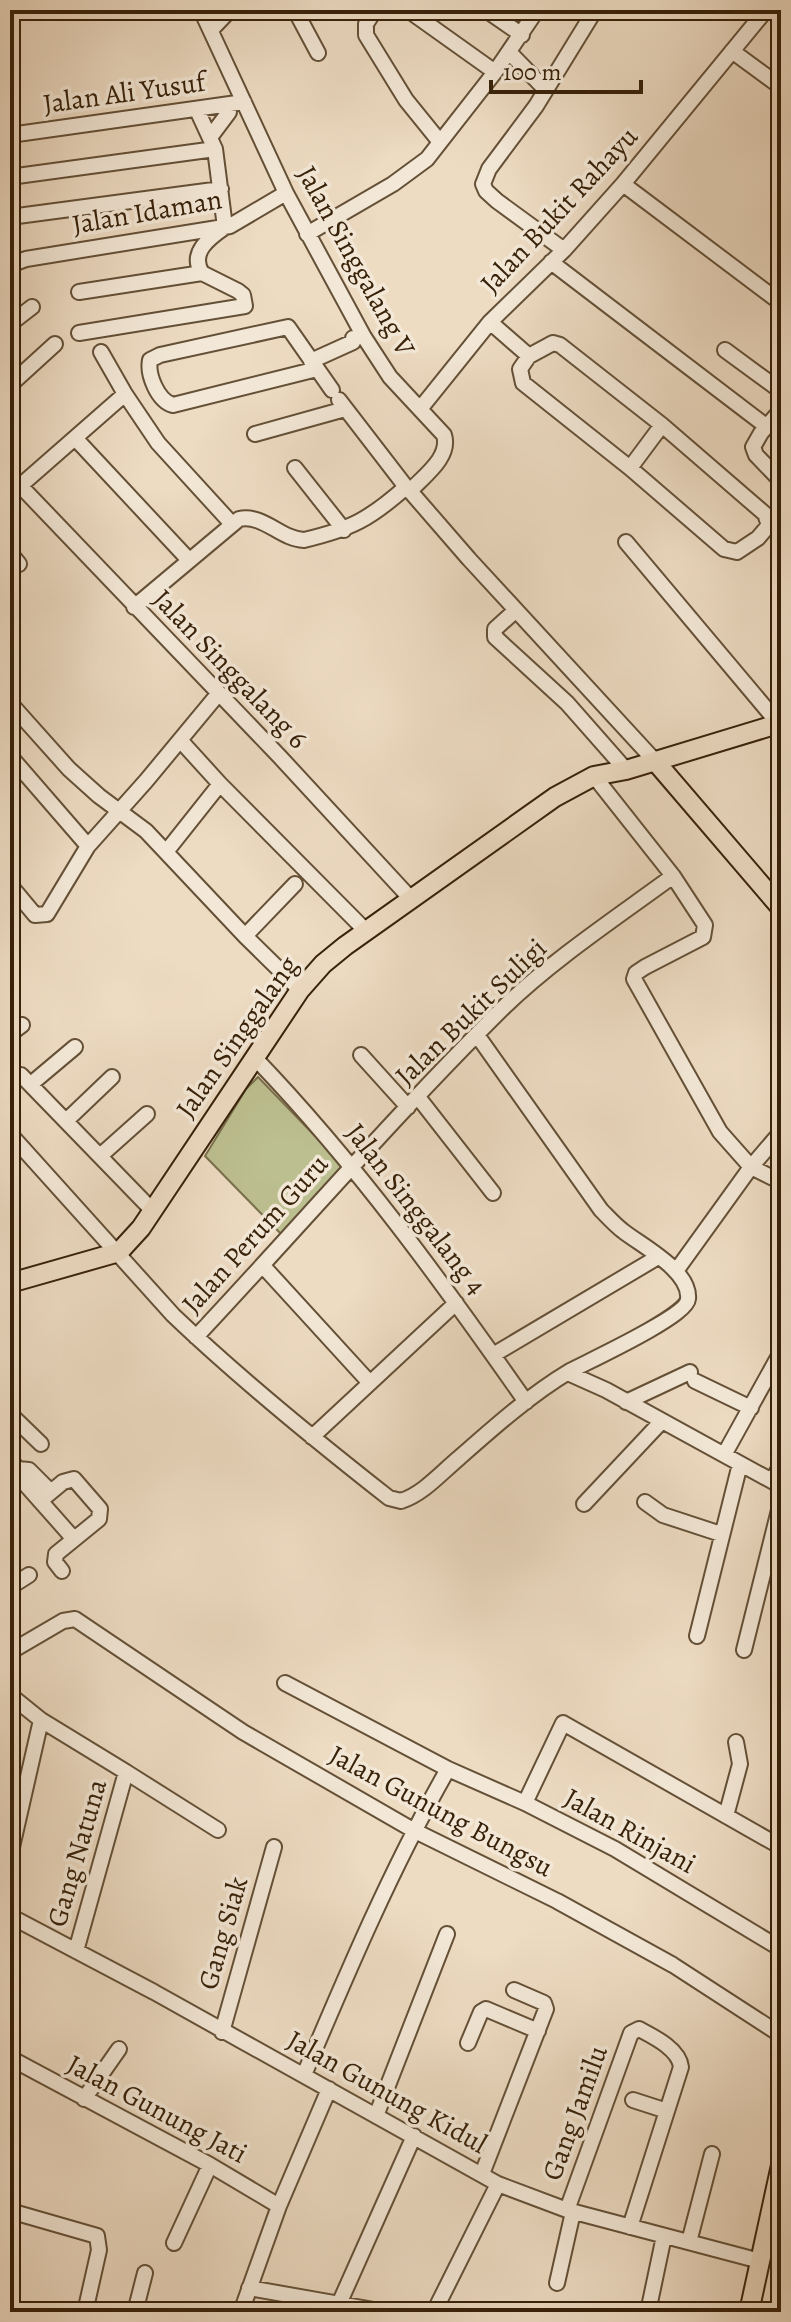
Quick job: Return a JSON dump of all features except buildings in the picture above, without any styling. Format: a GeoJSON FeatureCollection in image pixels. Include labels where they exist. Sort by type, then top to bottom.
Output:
{"type":"FeatureCollection","features":[{"type":"Feature","properties":{"kind":"main road","name":"Jalan Singgalang"},"geometry":{"type":"LineString","coordinates":[[119,1252],[134,1238],[300,990],[323,964],[555,797],[594,776],[626,770],[780,723]]}},
{"type":"Feature","properties":{"kind":"main road"},"geometry":{"type":"LineString","coordinates":[[655,761],[781,908]]}},
{"type":"Feature","properties":{"kind":"main road"},"geometry":{"type":"LineString","coordinates":[[10,1283],[119,1252]]}},
{"type":"Feature","properties":{"kind":"main road"},"geometry":{"type":"LineString","coordinates":[[749,2312],[781,2165]]}},
{"type":"Feature","properties":{"kind":"street","name":"Jalan Singgalang V"},"geometry":{"type":"LineString","coordinates":[[201,10],[286,193],[357,335],[390,377],[444,435],[446,446],[443,454],[408,489]]}},
{"type":"Feature","properties":{"kind":"street"},"geometry":{"type":"LineString","coordinates":[[211,30],[230,10]]}},
{"type":"Feature","properties":{"kind":"street"},"geometry":{"type":"LineString","coordinates":[[295,10],[318,53]]}},
{"type":"Feature","properties":{"kind":"street"},"geometry":{"type":"LineString","coordinates":[[375,10],[366,24],[366,35],[406,100],[440,142]]}},
{"type":"Feature","properties":{"kind":"street"},"geometry":{"type":"LineString","coordinates":[[408,10],[495,72]]}},
{"type":"Feature","properties":{"kind":"street"},"geometry":{"type":"LineString","coordinates":[[486,10],[522,35]]}},
{"type":"Feature","properties":{"kind":"street"},"geometry":{"type":"LineString","coordinates":[[307,234],[427,159],[495,72],[537,10]]}},
{"type":"Feature","properties":{"kind":"street"},"geometry":{"type":"LineString","coordinates":[[564,250],[497,201],[484,187],[489,169],[546,90],[595,10]]}},
{"type":"Feature","properties":{"kind":"street","name":"Jalan Bukit Rahayu"},"geometry":{"type":"LineString","coordinates":[[420,409],[490,322],[564,250],[623,184],[766,10]]}},
{"type":"Feature","properties":{"kind":"street"},"geometry":{"type":"LineString","coordinates":[[732,51],[781,87]]}},
{"type":"Feature","properties":{"kind":"street"},"geometry":{"type":"LineString","coordinates":[[509,52],[546,90]]}},
{"type":"Feature","properties":{"kind":"street","name":"Jalan Ali Yusuf"},"geometry":{"type":"LineString","coordinates":[[10,135],[244,102]]}},
{"type":"Feature","properties":{"kind":"street"},"geometry":{"type":"LineString","coordinates":[[213,143],[229,112],[228,105]]}},
{"type":"Feature","properties":{"kind":"street"},"geometry":{"type":"LineString","coordinates":[[79,333],[245,306],[243,295],[202,273],[197,266],[198,254],[213,235],[225,227],[213,143],[197,110]]}},
{"type":"Feature","properties":{"kind":"street"},"geometry":{"type":"LineString","coordinates":[[17,176],[213,143]]}},
{"type":"Feature","properties":{"kind":"street"},"geometry":{"type":"LineString","coordinates":[[623,184],[781,303]]}},
{"type":"Feature","properties":{"kind":"street"},"geometry":{"type":"LineString","coordinates":[[10,217],[221,189]]}},
{"type":"Feature","properties":{"kind":"street","name":"Jalan Idaman"},"geometry":{"type":"LineString","coordinates":[[10,265],[26,259],[237,224],[286,193]]}},
{"type":"Feature","properties":{"kind":"street"},"geometry":{"type":"LineString","coordinates":[[551,262],[766,426]]}},
{"type":"Feature","properties":{"kind":"street"},"geometry":{"type":"LineString","coordinates":[[79,292],[202,273]]}},
{"type":"Feature","properties":{"kind":"street"},"geometry":{"type":"LineString","coordinates":[[10,324],[32,307]]}},
{"type":"Feature","properties":{"kind":"street"},"geometry":{"type":"LineString","coordinates":[[490,322],[529,356]]}},
{"type":"Feature","properties":{"kind":"street"},"geometry":{"type":"LineString","coordinates":[[357,335],[334,343],[334,348],[314,365],[173,405],[162,399],[149,369],[150,360],[160,355],[287,327],[292,330],[314,365],[339,400],[408,489],[655,761]]}},
{"type":"Feature","properties":{"kind":"street"},"geometry":{"type":"LineString","coordinates":[[10,385],[55,344]]}},
{"type":"Feature","properties":{"kind":"street"},"geometry":{"type":"LineString","coordinates":[[546,345],[560,345],[662,425],[765,514],[769,525],[740,551],[724,549],[630,468],[523,383],[520,369],[529,356],[546,345]]}},
{"type":"Feature","properties":{"kind":"street"},"geometry":{"type":"LineString","coordinates":[[725,350],[781,391]]}},
{"type":"Feature","properties":{"kind":"street"},"geometry":{"type":"LineString","coordinates":[[101,352],[158,443],[232,524]]}},
{"type":"Feature","properties":{"kind":"street"},"geometry":{"type":"LineString","coordinates":[[15,481],[75,438],[125,394]]}},
{"type":"Feature","properties":{"kind":"street"},"geometry":{"type":"LineString","coordinates":[[255,434],[339,400]]}},
{"type":"Feature","properties":{"kind":"street"},"geometry":{"type":"LineString","coordinates":[[781,410],[754,442],[754,451],[781,481]]}},
{"type":"Feature","properties":{"kind":"street"},"geometry":{"type":"LineString","coordinates":[[630,468],[662,425]]}},
{"type":"Feature","properties":{"kind":"street"},"geometry":{"type":"LineString","coordinates":[[75,438],[188,559]]}},
{"type":"Feature","properties":{"kind":"street"},"geometry":{"type":"LineString","coordinates":[[295,468],[344,530]]}},
{"type":"Feature","properties":{"kind":"street","name":"Jalan Singgalang 6"},"geometry":{"type":"LineString","coordinates":[[15,481],[412,900]]}},
{"type":"Feature","properties":{"kind":"street"},"geometry":{"type":"LineString","coordinates":[[134,607],[241,518],[257,520],[300,540],[344,530],[379,511],[408,489]]}},
{"type":"Feature","properties":{"kind":"street"},"geometry":{"type":"LineString","coordinates":[[626,542],[780,723]]}},
{"type":"Feature","properties":{"kind":"street"},"geometry":{"type":"LineString","coordinates":[[516,610],[495,629],[495,637],[567,703],[626,770]]}},
{"type":"Feature","properties":{"kind":"street"},"geometry":{"type":"LineString","coordinates":[[10,885],[35,915],[44,916],[88,846],[219,693]]}},
{"type":"Feature","properties":{"kind":"street"},"geometry":{"type":"LineString","coordinates":[[13,712],[99,796],[137,823],[300,990]]}},
{"type":"Feature","properties":{"kind":"street"},"geometry":{"type":"LineString","coordinates":[[180,740],[366,931]]}},
{"type":"Feature","properties":{"kind":"street"},"geometry":{"type":"LineString","coordinates":[[10,756],[88,846]]}},
{"type":"Feature","properties":{"kind":"street"},"geometry":{"type":"LineString","coordinates":[[594,776],[673,876],[704,921],[706,933],[645,967],[636,973],[634,979],[720,1132],[751,1167],[781,1182]]}},
{"type":"Feature","properties":{"kind":"street"},"geometry":{"type":"LineString","coordinates":[[166,852],[220,784]]}},
{"type":"Feature","properties":{"kind":"street","name":"Jalan Bukit Suligi"},"geometry":{"type":"LineString","coordinates":[[352,1166],[477,1035],[540,976],[673,876]]}},
{"type":"Feature","properties":{"kind":"street"},"geometry":{"type":"LineString","coordinates":[[245,936],[295,884]]}},
{"type":"Feature","properties":{"kind":"street"},"geometry":{"type":"LineString","coordinates":[[10,1134],[196,1337],[312,1437],[389,1498],[401,1501],[422,1489],[526,1402],[568,1373],[683,1309],[688,1295],[676,1271],[621,1230],[601,1210],[477,1035]]}},
{"type":"Feature","properties":{"kind":"street"},"geometry":{"type":"LineString","coordinates":[[75,1047],[26,1080],[152,1210]]}},
{"type":"Feature","properties":{"kind":"street"},"geometry":{"type":"LineString","coordinates":[[361,1055],[413,1102],[493,1193]]}},
{"type":"Feature","properties":{"kind":"street","name":"Jalan Singgalang 4"},"geometry":{"type":"LineString","coordinates":[[254,1057],[352,1166],[456,1303],[526,1402]]}},
{"type":"Feature","properties":{"kind":"street"},"geometry":{"type":"LineString","coordinates":[[67,1120],[112,1077]]}},
{"type":"Feature","properties":{"kind":"street"},"geometry":{"type":"LineString","coordinates":[[100,1156],[147,1114]]}},
{"type":"Feature","properties":{"kind":"street"},"geometry":{"type":"LineString","coordinates":[[676,1271],[751,1167],[781,1132]]}},
{"type":"Feature","properties":{"kind":"street","name":"Jalan Perum Guru"},"geometry":{"type":"LineString","coordinates":[[196,1337],[352,1166]]}},
{"type":"Feature","properties":{"kind":"street"},"geometry":{"type":"LineString","coordinates":[[493,1355],[658,1257]]}},
{"type":"Feature","properties":{"kind":"street"},"geometry":{"type":"LineString","coordinates":[[263,1266],[370,1383]]}},
{"type":"Feature","properties":{"kind":"street"},"geometry":{"type":"LineString","coordinates":[[312,1437],[456,1303]]}},
{"type":"Feature","properties":{"kind":"street"},"geometry":{"type":"LineString","coordinates":[[724,1455],[781,1352]]}},
{"type":"Feature","properties":{"kind":"street"},"geometry":{"type":"LineString","coordinates":[[568,1373],[776,1484],[781,1465]]}},
{"type":"Feature","properties":{"kind":"street"},"geometry":{"type":"LineString","coordinates":[[626,1402],[693,1376],[751,1408]]}},
{"type":"Feature","properties":{"kind":"street"},"geometry":{"type":"LineString","coordinates":[[10,1414],[41,1444]]}},
{"type":"Feature","properties":{"kind":"street"},"geometry":{"type":"LineString","coordinates":[[584,1504],[662,1421]]}},
{"type":"Feature","properties":{"kind":"street"},"geometry":{"type":"LineString","coordinates":[[14,1464],[29,1470],[73,1538]]}},
{"type":"Feature","properties":{"kind":"street"},"geometry":{"type":"LineString","coordinates":[[697,1636],[740,1464]]}},
{"type":"Feature","properties":{"kind":"street"},"geometry":{"type":"LineString","coordinates":[[45,1496],[63,1482],[74,1479],[100,1509],[99,1519],[73,1538],[55,1557],[62,1571]]}},
{"type":"Feature","properties":{"kind":"street"},"geometry":{"type":"LineString","coordinates":[[645,1502],[663,1515],[721,1534]]}},
{"type":"Feature","properties":{"kind":"street"},"geometry":{"type":"LineString","coordinates":[[744,1650],[781,1502]]}},
{"type":"Feature","properties":{"kind":"street"},"geometry":{"type":"LineString","coordinates":[[10,1587],[29,1575]]}},
{"type":"Feature","properties":{"kind":"street","name":"Jalan Gunung Bungsu"},"geometry":{"type":"LineString","coordinates":[[10,1652],[67,1619],[75,1619],[139,1665],[243,1732],[413,1830],[673,1965],[781,2035]]}},
{"type":"Feature","properties":{"kind":"street","name":"Jalan Rinjani"},"geometry":{"type":"LineString","coordinates":[[285,1683],[448,1769],[525,1803],[667,1879],[781,1949]]}},
{"type":"Feature","properties":{"kind":"street","name":"Gang Natuna"},"geometry":{"type":"LineString","coordinates":[[10,1695],[41,1720],[126,1772],[76,1951]]}},
{"type":"Feature","properties":{"kind":"street"},"geometry":{"type":"LineString","coordinates":[[10,1856],[41,1720]]}},
{"type":"Feature","properties":{"kind":"street"},"geometry":{"type":"LineString","coordinates":[[525,1803],[563,1723],[781,1847]]}},
{"type":"Feature","properties":{"kind":"street"},"geometry":{"type":"LineString","coordinates":[[726,1816],[740,1764],[736,1742]]}},
{"type":"Feature","properties":{"kind":"street"},"geometry":{"type":"LineString","coordinates":[[304,2075],[359,1944],[413,1830],[448,1769]]}},
{"type":"Feature","properties":{"kind":"street"},"geometry":{"type":"LineString","coordinates":[[126,1772],[218,1830]]}},
{"type":"Feature","properties":{"kind":"street","name":"Gang Siak"},"geometry":{"type":"LineString","coordinates":[[222,2032],[274,1847]]}},
{"type":"Feature","properties":{"kind":"street","name":"Jalan Gunung Kidul"},"geometry":{"type":"LineString","coordinates":[[10,1916],[498,2184],[570,2211],[760,2261]]}},
{"type":"Feature","properties":{"kind":"street"},"geometry":{"type":"LineString","coordinates":[[376,2116],[447,1934]]}},
{"type":"Feature","properties":{"kind":"street"},"geometry":{"type":"LineString","coordinates":[[482,2174],[546,2009],[545,2004],[514,1990]]}},
{"type":"Feature","properties":{"kind":"street"},"geometry":{"type":"LineString","coordinates":[[468,2043],[481,2012],[486,2009],[538,2031]]}},
{"type":"Feature","properties":{"kind":"street","name":"Gang Jamilu"},"geometry":{"type":"LineString","coordinates":[[557,2283],[570,2211],[631,2033],[637,2029],[650,2035],[680,2060],[680,2073],[667,2111]]}},
{"type":"Feature","properties":{"kind":"street"},"geometry":{"type":"LineString","coordinates":[[84,2099],[119,2049]]}},
{"type":"Feature","properties":{"kind":"street","name":"Jalan Gunung Jati"},"geometry":{"type":"LineString","coordinates":[[10,2058],[210,2165],[279,2206]]}},
{"type":"Feature","properties":{"kind":"street"},"geometry":{"type":"LineString","coordinates":[[241,2312],[279,2206],[329,2089]]}},
{"type":"Feature","properties":{"kind":"street"},"geometry":{"type":"LineString","coordinates":[[630,2227],[667,2111],[633,2100]]}},
{"type":"Feature","properties":{"kind":"street"},"geometry":{"type":"LineString","coordinates":[[339,2304],[414,2136]]}},
{"type":"Feature","properties":{"kind":"street"},"geometry":{"type":"LineString","coordinates":[[689,2242],[712,2154]]}},
{"type":"Feature","properties":{"kind":"street"},"geometry":{"type":"LineString","coordinates":[[174,2243],[210,2165]]}},
{"type":"Feature","properties":{"kind":"street"},"geometry":{"type":"LineString","coordinates":[[434,2312],[498,2184]]}},
{"type":"Feature","properties":{"kind":"street"},"geometry":{"type":"LineString","coordinates":[[10,2211],[97,2236],[99,2250],[85,2312]]}},
{"type":"Feature","properties":{"kind":"street"},"geometry":{"type":"LineString","coordinates":[[648,2312],[664,2236]]}},
{"type":"Feature","properties":{"kind":"street"},"geometry":{"type":"LineString","coordinates":[[135,2312],[145,2273]]}},
{"type":"Feature","properties":{"kind":"street"},"geometry":{"type":"LineString","coordinates":[[249,2288],[385,2312]]}},
{"type":"Feature","properties":{"kind":"green space"},"geometry":{"type":"Polygon","coordinates":[[[258,1077],[345,1167],[284,1237],[205,1156],[246,1089],[258,1077]]]}}]}
